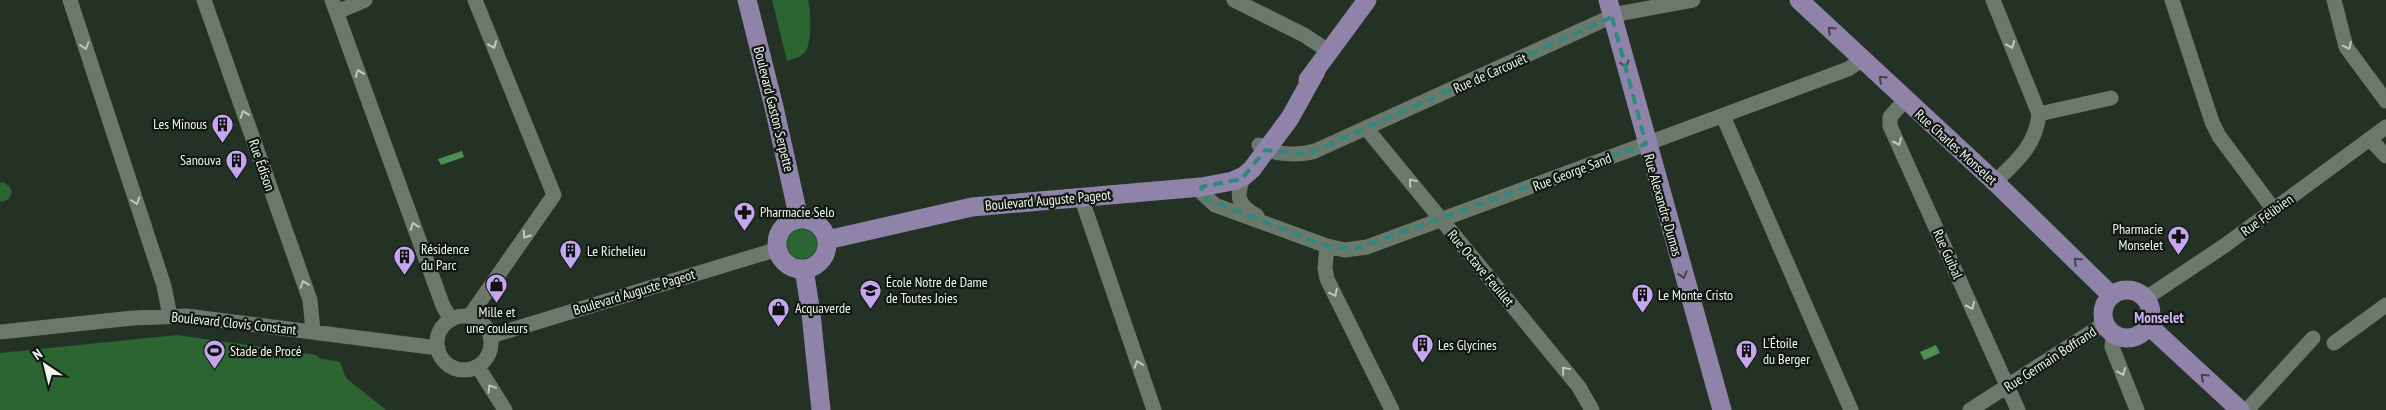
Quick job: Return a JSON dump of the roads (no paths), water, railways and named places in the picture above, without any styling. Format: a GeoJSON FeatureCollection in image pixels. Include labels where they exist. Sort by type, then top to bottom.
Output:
{"type":"FeatureCollection","features":[{"type":"Feature","properties":{"kind":"main road","name":"Boulevard Gaston Serpette"},"geometry":{"type":"LineString","coordinates":[[747,0],[776,116],[799,220]]}},
{"type":"Feature","properties":{"kind":"main road"},"geometry":{"type":"LineString","coordinates":[[1238,182],[1367,0]]}},
{"type":"Feature","properties":{"kind":"main road","name":"Rue Charles Monselet"},"geometry":{"type":"LineString","coordinates":[[1800,0],[1862,60],[1995,182],[2111,295]]}},
{"type":"Feature","properties":{"kind":"main road","name":"Rue Alexandre Dumas"},"geometry":{"type":"LineString","coordinates":[[1610,8],[1646,144],[1722,410]]}},
{"type":"Feature","properties":{"kind":"main road","name":"Boulevard Auguste Pageot"},"geometry":{"type":"LineString","coordinates":[[827,240],[972,207],[1201,187],[1238,182]]}},
{"type":"Feature","properties":{"kind":"main road"},"geometry":{"type":"LineString","coordinates":[[799,220],[811,221],[818,225],[827,240],[822,260],[814,266],[804,269],[787,264],[778,249],[778,240],[782,230],[791,222],[799,220]]}},
{"type":"Feature","properties":{"kind":"main road"},"geometry":{"type":"LineString","coordinates":[[804,269],[820,410]]}},
{"type":"Feature","properties":{"kind":"main road"},"geometry":{"type":"LineString","coordinates":[[2130,289],[2146,298],[2151,313],[2148,325],[2143,332],[2133,337],[2121,337],[2109,329],[2103,308],[2111,295],[2121,290],[2130,289]]}},
{"type":"Feature","properties":{"kind":"main road"},"geometry":{"type":"LineString","coordinates":[[2148,325],[2240,410]]}},
{"type":"Feature","properties":{"kind":"street"},"geometry":{"type":"LineString","coordinates":[[70,0],[164,286],[170,316]]}},
{"type":"Feature","properties":{"kind":"street","name":"Rue Édison"},"geometry":{"type":"LineString","coordinates":[[204,0],[310,300],[313,331]]}},
{"type":"Feature","properties":{"kind":"street"},"geometry":{"type":"LineString","coordinates":[[365,0],[335,6],[443,306],[451,320]]}},
{"type":"Feature","properties":{"kind":"street"},"geometry":{"type":"LineString","coordinates":[[469,317],[554,195],[475,0]]}},
{"type":"Feature","properties":{"kind":"street"},"geometry":{"type":"LineString","coordinates":[[1234,0],[1304,35],[1330,52]]}},
{"type":"Feature","properties":{"kind":"street","name":"Rue de Carcouët"},"geometry":{"type":"LineString","coordinates":[[1262,150],[1300,154],[1315,151],[1366,128],[1610,8],[1617,14],[1694,0]]}},
{"type":"Feature","properties":{"kind":"street"},"geometry":{"type":"LineString","coordinates":[[1993,0],[2039,114],[2038,130],[2033,142],[1995,182]]}},
{"type":"Feature","properties":{"kind":"street"},"geometry":{"type":"LineString","coordinates":[[2172,0],[2218,136],[2274,210]]}},
{"type":"Feature","properties":{"kind":"street"},"geometry":{"type":"LineString","coordinates":[[2334,0],[2346,47],[2386,101]]}},
{"type":"Feature","properties":{"kind":"street","name":"Rue George Sand"},"geometry":{"type":"LineString","coordinates":[[1201,187],[1206,199],[1215,205],[1252,220],[1327,246],[1345,250],[1367,247],[1848,69],[1862,60]]}},
{"type":"Feature","properties":{"kind":"street"},"geometry":{"type":"LineString","coordinates":[[2039,114],[2111,98]]}},
{"type":"Feature","properties":{"kind":"street","name":"Rue Guibal"},"geometry":{"type":"LineString","coordinates":[[1905,100],[1890,117],[1890,126],[2018,410]]}},
{"type":"Feature","properties":{"kind":"street"},"geometry":{"type":"LineString","coordinates":[[1723,116],[1851,410]]}},
{"type":"Feature","properties":{"kind":"street","name":"Rue Félibien"},"geometry":{"type":"LineString","coordinates":[[2146,298],[2224,246],[2386,127]]}},
{"type":"Feature","properties":{"kind":"street","name":"Rue Octave Feuillet"},"geometry":{"type":"LineString","coordinates":[[1366,128],[1579,387],[1592,410]]}},
{"type":"Feature","properties":{"kind":"street"},"geometry":{"type":"LineString","coordinates":[[1274,132],[1282,138],[1289,153]]}},
{"type":"Feature","properties":{"kind":"street"},"geometry":{"type":"LineString","coordinates":[[2370,139],[2386,156]]}},
{"type":"Feature","properties":{"kind":"street","name":"Rue George Sand"},"geometry":{"type":"LineString","coordinates":[[1238,182],[1238,197],[1247,210],[1278,228]]}},
{"type":"Feature","properties":{"kind":"street"},"geometry":{"type":"LineString","coordinates":[[1081,197],[1154,410]]}},
{"type":"Feature","properties":{"kind":"street"},"geometry":{"type":"LineString","coordinates":[[1327,246],[1325,268],[1327,279],[1392,410]]}},
{"type":"Feature","properties":{"kind":"street","name":"Boulevard Auguste Pageot"},"geometry":{"type":"LineString","coordinates":[[490,336],[778,249]]}},
{"type":"Feature","properties":{"kind":"street"},"geometry":{"type":"LineString","coordinates":[[2334,343],[2386,305]]}},
{"type":"Feature","properties":{"kind":"street","name":"Boulevard Clovis Constant"},"geometry":{"type":"LineString","coordinates":[[0,332],[186,316],[438,348]]}},
{"type":"Feature","properties":{"kind":"street"},"geometry":{"type":"LineString","coordinates":[[469,317],[481,322],[490,336],[491,347],[489,355],[478,366],[468,370],[455,368],[443,360],[438,348],[439,334],[451,320],[469,317]]}},
{"type":"Feature","properties":{"kind":"street"},"geometry":{"type":"LineString","coordinates":[[2109,329],[2112,347],[2137,410]]}},
{"type":"Feature","properties":{"kind":"street","name":"Rue Germain Boffrand"},"geometry":{"type":"LineString","coordinates":[[1970,410],[2007,386],[2109,329]]}},
{"type":"Feature","properties":{"kind":"street"},"geometry":{"type":"LineString","coordinates":[[2247,410],[2313,338]]}},
{"type":"Feature","properties":{"kind":"street"},"geometry":{"type":"LineString","coordinates":[[478,366],[505,410]]}},
{"type":"Feature","properties":{"kind":"place","name":"Les Minous"},"geometry":{"type":"Point","coordinates":[223,143]}},
{"type":"Feature","properties":{"kind":"place","name":"Sanouva"},"geometry":{"type":"Point","coordinates":[237,179]}},
{"type":"Feature","properties":{"kind":"place","name":"Pharmacie Selo"},"geometry":{"type":"Point","coordinates":[744,231]}},
{"type":"Feature","properties":{"kind":"place","name":"Pharmacie Monselet"},"geometry":{"type":"Point","coordinates":[2179,256]}},
{"type":"Feature","properties":{"kind":"place","name":"Le Richelieu"},"geometry":{"type":"Point","coordinates":[571,270]}},
{"type":"Feature","properties":{"kind":"place","name":"Résidence du Parc"},"geometry":{"type":"Point","coordinates":[405,276]}},
{"type":"Feature","properties":{"kind":"place","name":"Mille et une couleurs"},"geometry":{"type":"Point","coordinates":[497,303]}},
{"type":"Feature","properties":{"kind":"place","name":"École Notre de Dame de Toutes Joies"},"geometry":{"type":"Point","coordinates":[870,309]}},
{"type":"Feature","properties":{"kind":"place","name":"Le Monte Cristo"},"geometry":{"type":"Point","coordinates":[1642,314]}},
{"type":"Feature","properties":{"kind":"place","name":"Acquaverde"},"geometry":{"type":"Point","coordinates":[779,327]}},
{"type":"Feature","properties":{"kind":"place","name":"Les Glycines"},"geometry":{"type":"Point","coordinates":[1422,364]}},
{"type":"Feature","properties":{"kind":"place","name":"Stade de Procé"},"geometry":{"type":"Point","coordinates":[214,370]}},
{"type":"Feature","properties":{"kind":"place","name":"L'Étoile du Berger"},"geometry":{"type":"Point","coordinates":[1747,370]}},
{"type":"Feature","properties":{"kind":"district","name":"Monselet"},"geometry":{"type":"Point","coordinates":[2159,317]}}]}
